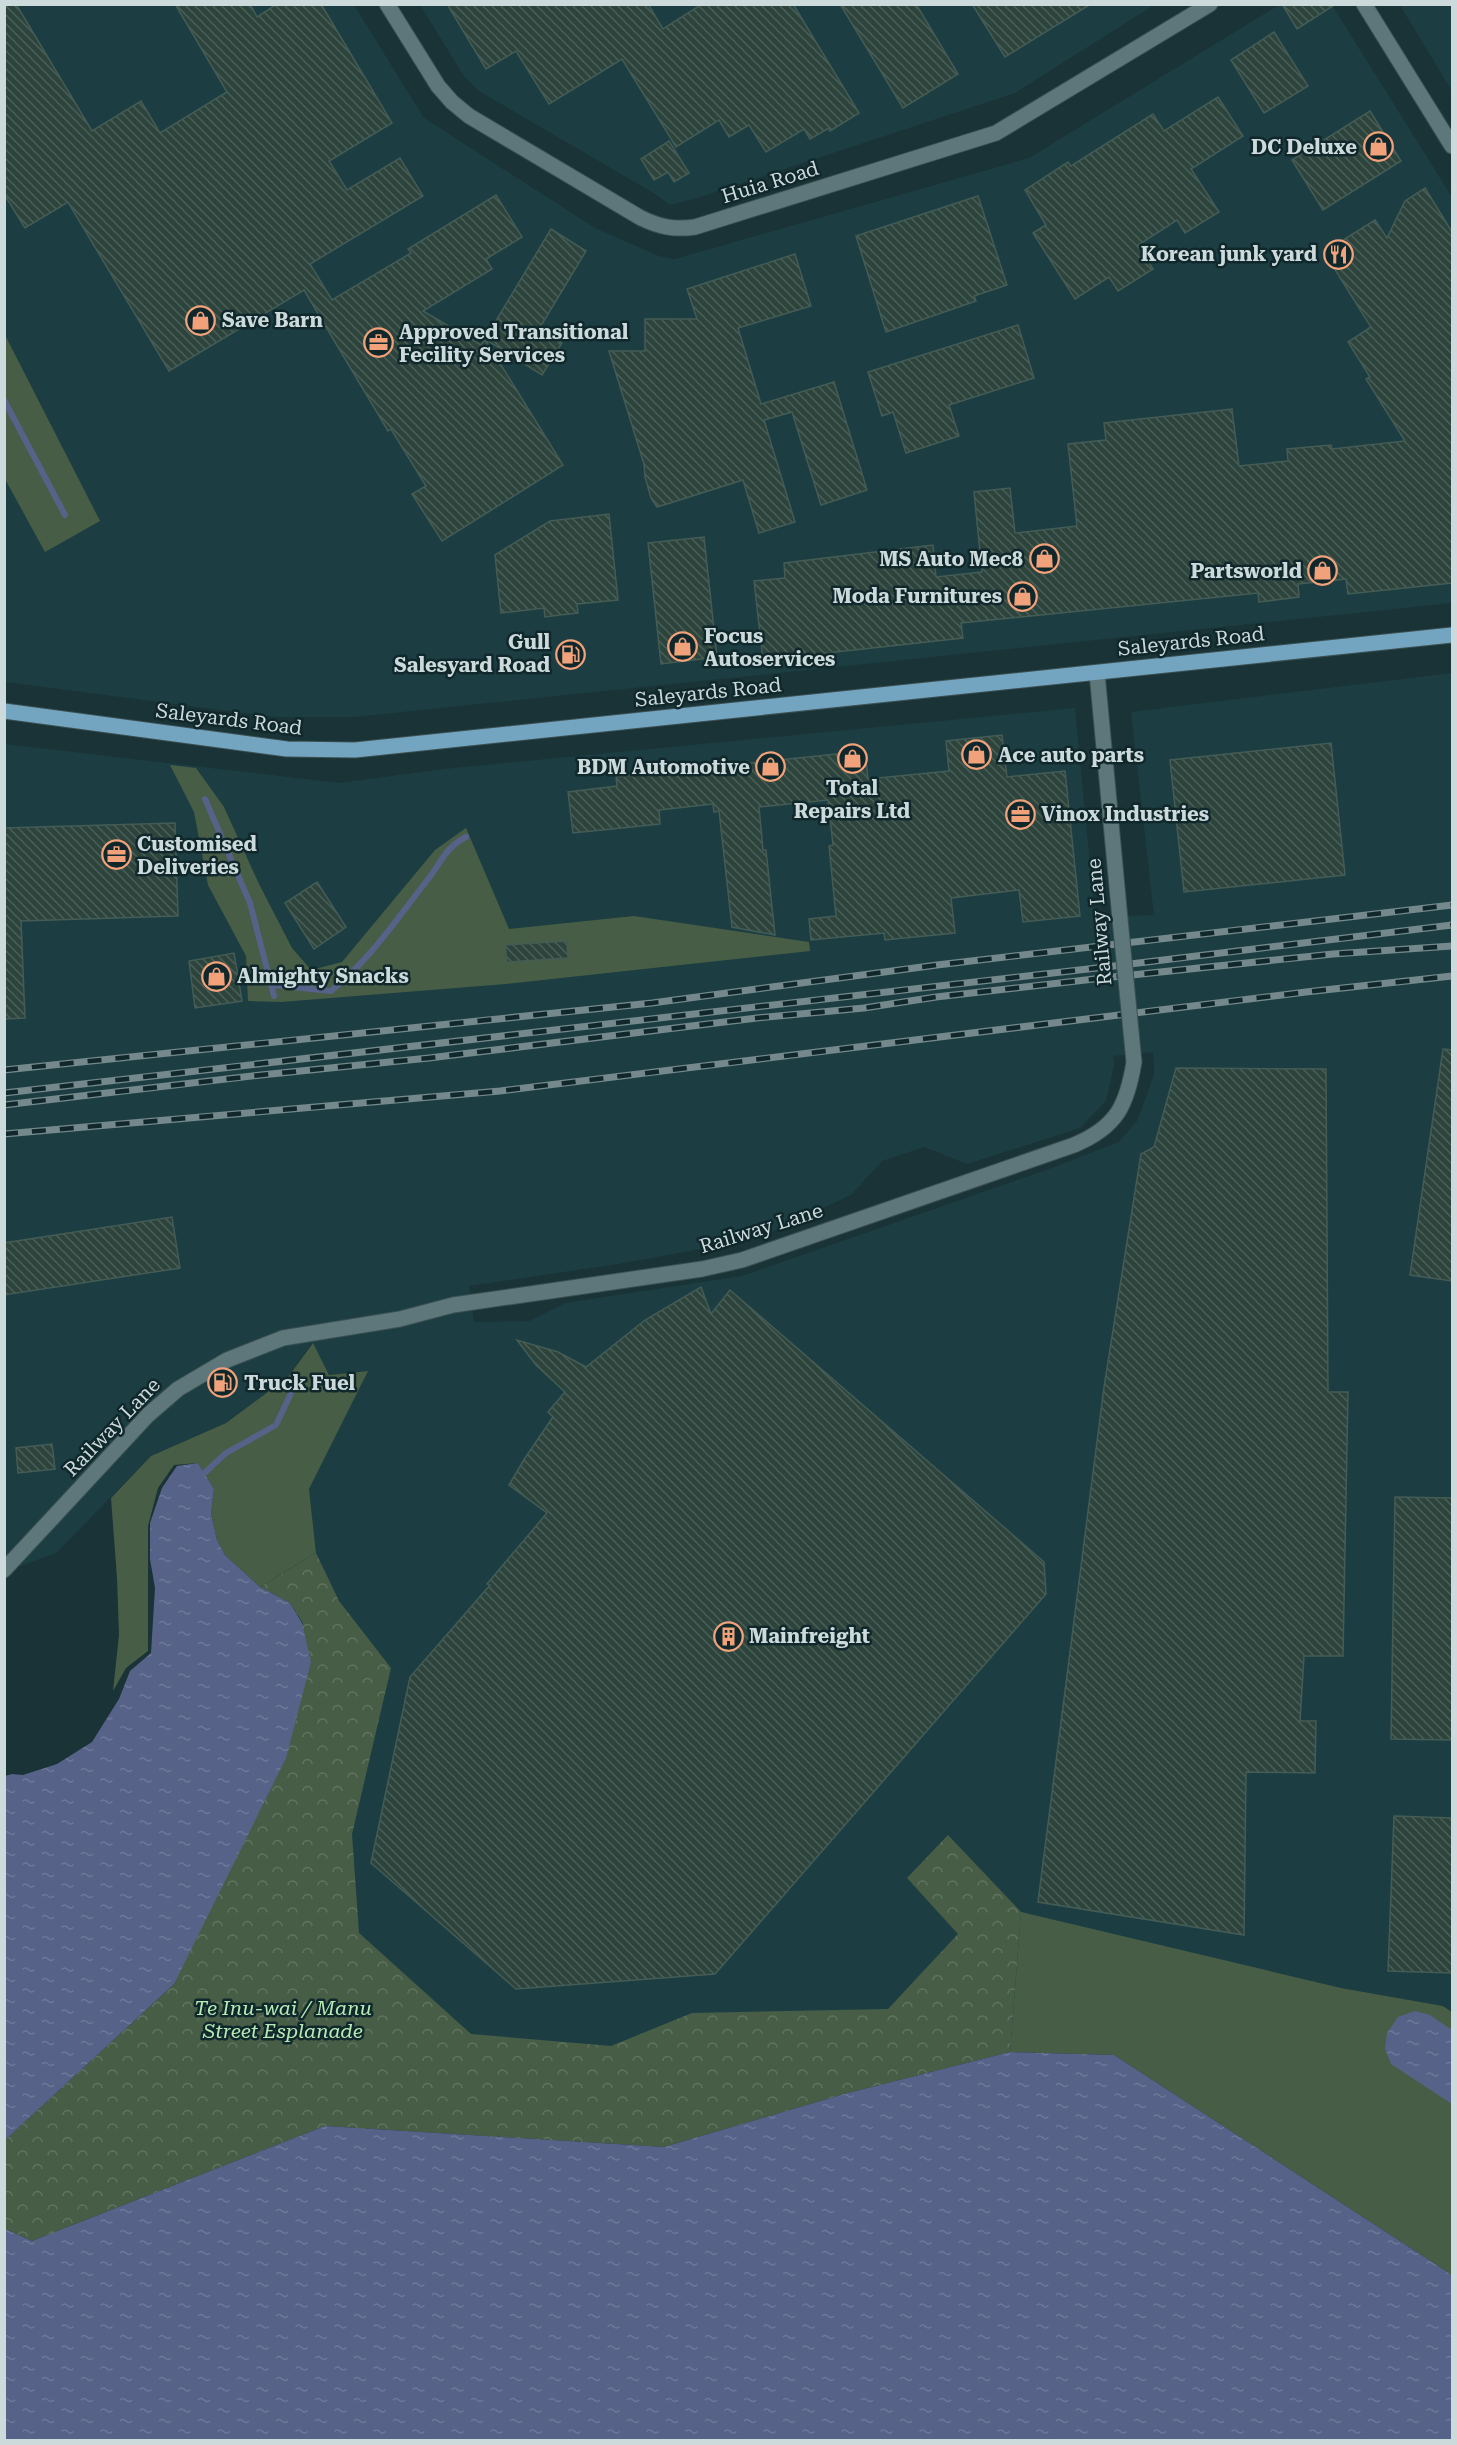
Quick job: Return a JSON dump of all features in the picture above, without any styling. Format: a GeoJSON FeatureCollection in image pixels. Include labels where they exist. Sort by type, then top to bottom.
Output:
{"type":"FeatureCollection","features":[{"type":"Feature","properties":{"kind":"main road","name":"Saleyards Road"},"geometry":{"type":"LineString","coordinates":[[4,711],[287,750],[355,750],[1452,635]]}},
{"type":"Feature","properties":{"kind":"street","name":"Huia Road"},"geometry":{"type":"LineString","coordinates":[[387,4],[438,86],[469,116],[640,218],[659,227],[678,230],[695,227],[996,134],[1210,4]]}},
{"type":"Feature","properties":{"kind":"street"},"geometry":{"type":"LineString","coordinates":[[1364,4],[1452,146]]}},
{"type":"Feature","properties":{"kind":"street","name":"Railway Lane"},"geometry":{"type":"LineString","coordinates":[[4,1570],[148,1415],[178,1389],[227,1360],[283,1338],[400,1318],[453,1305],[702,1269],[741,1260],[1074,1145],[1096,1135],[1110,1124],[1122,1107],[1130,1088],[1134,1062],[1097,672]]}},
{"type":"Feature","properties":{"kind":"shaded area"},"geometry":{"type":"Polygon","coordinates":[[[5,5],[354,5],[424,118],[595,228],[659,256],[675,259],[1029,158],[1279,5],[1332,5],[1452,197],[1452,603],[354,717],[276,717],[5,682],[5,5]]]}},
{"type":"Feature","properties":{"kind":"shaded area"},"geometry":{"type":"Polygon","coordinates":[[[420,5],[1154,5],[1015,93],[670,205],[657,195],[479,91],[464,76],[420,5]]]}},
{"type":"Feature","properties":{"kind":"shaded area"},"geometry":{"type":"Polygon","coordinates":[[[1400,5],[1452,5],[1452,91],[1400,5]]]}},
{"type":"Feature","properties":{"kind":"shaded area"},"geometry":{"type":"Polygon","coordinates":[[[1452,673],[1452,2012],[1443,2006],[1341,1988],[607,2116],[269,2037],[303,1571],[316,1553],[309,1489],[367,1371],[329,1375],[312,1343],[288,1377],[226,1423],[151,1456],[56,1553],[5,1572],[5,744],[339,783],[444,769],[1075,708],[1095,917],[1154,915],[1131,712],[1452,673]],[[1153,1052],[1113,1056],[1114,1065],[1106,1101],[1080,1128],[967,1164],[924,1147],[882,1161],[851,1195],[769,1233],[739,1242],[618,1264],[469,1286],[474,1322],[529,1321],[565,1303],[742,1276],[1049,1169],[1119,1142],[1137,1121],[1154,1074],[1153,1052]]]}},
{"type":"Feature","properties":{"kind":"green space"},"geometry":{"type":"Polygon","coordinates":[[[5,335],[100,521],[45,552],[5,479],[5,335]]]}},
{"type":"Feature","properties":{"kind":"green space"},"geometry":{"type":"Polygon","coordinates":[[[170,765],[196,768],[224,807],[259,884],[292,948],[311,970],[342,962],[435,850],[466,828],[509,929],[634,916],[809,942],[810,951],[506,984],[281,1002],[248,1001],[246,956],[208,885],[194,812],[170,765]]]}},
{"type":"Feature","properties":{"kind":"green space"},"geometry":{"type":"Polygon","coordinates":[[[313,1343],[329,1375],[368,1371],[309,1489],[316,1553],[260,1587],[225,1555],[217,1540],[211,1514],[214,1489],[198,1463],[174,1465],[158,1488],[148,1526],[148,1651],[126,1668],[113,1691],[119,1635],[111,1498],[151,1456],[226,1423],[288,1377],[313,1343]]]}},
{"type":"Feature","properties":{"kind":"green space","name":"Te Inu-wai / Manu Street Esplanade"},"geometry":{"type":"Polygon","coordinates":[[[316,1553],[339,1601],[391,1668],[352,1834],[359,1933],[471,2034],[611,2046],[692,2013],[888,2009],[958,1934],[907,1878],[948,1835],[1021,1912],[1010,2052],[844,2094],[664,2147],[325,2126],[32,2241],[5,2229],[5,2140],[174,1984],[303,1623],[290,1603],[260,1587],[316,1553]]]}},
{"type":"Feature","properties":{"kind":"green space"},"geometry":{"type":"Polygon","coordinates":[[[1021,1912],[1341,1988],[1443,2006],[1452,2012],[1452,2275],[1114,2055],[1010,2052],[1021,1912]]]}},
{"type":"Feature","properties":{"kind":"water"},"geometry":{"type":"Polygon","coordinates":[[[198,1463],[214,1489],[211,1514],[217,1540],[225,1555],[260,1587],[290,1603],[302,1623],[311,1662],[286,1758],[174,1984],[5,2140],[5,1776],[23,1775],[57,1764],[92,1742],[119,1699],[130,1671],[151,1653],[155,1588],[150,1559],[150,1523],[162,1488],[177,1466],[198,1463]]]}},
{"type":"Feature","properties":{"kind":"water"},"geometry":{"type":"Polygon","coordinates":[[[1415,2011],[1430,2015],[1452,2030],[1452,2104],[1391,2064],[1385,2049],[1387,2033],[1398,2017],[1415,2011]]]}},
{"type":"Feature","properties":{"kind":"water"},"geometry":{"type":"Polygon","coordinates":[[[1010,2052],[1114,2055],[1452,2275],[1452,2440],[5,2440],[5,2229],[32,2241],[325,2126],[664,2147],[844,2094],[1010,2052]]]}},
{"type":"Feature","properties":{"kind":"building"},"geometry":{"type":"Polygon","coordinates":[[[4,4],[16,4],[92,131],[141,101],[160,133],[227,92],[175,4],[250,4],[257,17],[277,4],[321,4],[392,123],[329,161],[347,190],[400,158],[423,196],[310,264],[332,300],[411,253],[408,249],[496,195],[522,237],[486,259],[492,269],[423,311],[481,345],[485,339],[563,465],[442,541],[412,494],[426,486],[391,429],[388,431],[304,290],[169,371],[68,202],[25,228],[4,194],[4,4]]]}},
{"type":"Feature","properties":{"kind":"building"},"geometry":{"type":"Polygon","coordinates":[[[447,4],[648,4],[663,29],[702,4],[793,4],[859,113],[830,131],[829,128],[810,139],[804,129],[766,152],[749,125],[729,137],[719,120],[676,147],[622,59],[549,104],[516,51],[486,69],[447,4]]]}},
{"type":"Feature","properties":{"kind":"building"},"geometry":{"type":"Polygon","coordinates":[[[840,4],[916,4],[958,74],[903,108],[840,4]]]}},
{"type":"Feature","properties":{"kind":"building"},"geometry":{"type":"Polygon","coordinates":[[[972,4],[1091,4],[1005,57],[972,4]]]}},
{"type":"Feature","properties":{"kind":"building"},"geometry":{"type":"Polygon","coordinates":[[[1282,4],[1336,4],[1297,29],[1282,4]]]}},
{"type":"Feature","properties":{"kind":"building"},"geometry":{"type":"Polygon","coordinates":[[[1274,32],[1308,86],[1264,113],[1231,60],[1274,32]]]}},
{"type":"Feature","properties":{"kind":"building"},"geometry":{"type":"Polygon","coordinates":[[[1218,97],[1243,136],[1191,169],[1219,212],[1185,233],[1177,220],[1138,245],[1153,269],[1118,291],[1109,277],[1075,299],[1033,233],[1046,225],[1025,190],[1068,162],[1071,166],[1153,114],[1164,131],[1218,97]]]}},
{"type":"Feature","properties":{"kind":"building"},"geometry":{"type":"Polygon","coordinates":[[[1370,111],[1401,161],[1323,210],[1292,160],[1370,111]]]}},
{"type":"Feature","properties":{"kind":"building"},"geometry":{"type":"Polygon","coordinates":[[[669,141],[689,173],[674,182],[668,172],[654,180],[641,159],[669,141]]]}},
{"type":"Feature","properties":{"kind":"building"},"geometry":{"type":"Polygon","coordinates":[[[1425,188],[1452,232],[1452,583],[1348,594],[1346,579],[1298,584],[1299,597],[1259,602],[1258,593],[961,623],[963,638],[763,660],[754,581],[785,578],[784,563],[933,545],[936,577],[982,572],[974,492],[1010,488],[1015,533],[1077,526],[1068,444],[1106,440],[1104,423],[1232,409],[1239,466],[1288,461],[1287,449],[1331,445],[1332,449],[1405,441],[1366,379],[1370,377],[1348,342],[1371,327],[1324,252],[1375,220],[1387,238],[1405,201],[1425,188]]]}},
{"type":"Feature","properties":{"kind":"building"},"geometry":{"type":"Polygon","coordinates":[[[978,196],[1007,285],[974,296],[976,301],[886,332],[856,236],[978,196]]]}},
{"type":"Feature","properties":{"kind":"building"},"geometry":{"type":"Polygon","coordinates":[[[551,229],[586,251],[539,329],[562,343],[542,375],[485,339],[551,229]]]}},
{"type":"Feature","properties":{"kind":"building"},"geometry":{"type":"Polygon","coordinates":[[[795,254],[811,306],[738,328],[761,404],[834,382],[867,490],[821,505],[792,412],[764,420],[795,522],[759,533],[743,480],[657,507],[651,498],[644,464],[609,351],[645,351],[645,319],[697,319],[687,289],[795,254]]]}},
{"type":"Feature","properties":{"kind":"building"},"geometry":{"type":"Polygon","coordinates":[[[1018,325],[1034,378],[949,405],[959,436],[906,453],[893,412],[882,416],[868,372],[1018,325]]]}},
{"type":"Feature","properties":{"kind":"building"},"geometry":{"type":"Polygon","coordinates":[[[609,514],[618,600],[577,604],[578,613],[545,617],[544,608],[501,613],[495,555],[550,521],[609,514]]]}},
{"type":"Feature","properties":{"kind":"building"},"geometry":{"type":"Polygon","coordinates":[[[704,537],[717,657],[661,664],[648,543],[704,537]]]}},
{"type":"Feature","properties":{"kind":"building"},"geometry":{"type":"Polygon","coordinates":[[[1002,735],[1007,777],[1065,771],[1080,916],[1023,922],[1019,890],[951,898],[955,933],[885,940],[884,933],[811,940],[809,919],[836,916],[829,846],[833,845],[828,800],[759,807],[775,935],[732,927],[719,811],[714,812],[713,804],[659,810],[660,824],[573,833],[568,792],[617,786],[616,777],[865,751],[868,779],[949,771],[946,741],[1002,735]]]}},
{"type":"Feature","properties":{"kind":"building"},"geometry":{"type":"Polygon","coordinates":[[[1331,743],[1345,875],[1184,892],[1170,760],[1331,743]]]}},
{"type":"Feature","properties":{"kind":"building"},"geometry":{"type":"Polygon","coordinates":[[[175,823],[178,916],[21,921],[25,1018],[4,1019],[4,828],[175,823]]]}},
{"type":"Feature","properties":{"kind":"building"},"geometry":{"type":"Polygon","coordinates":[[[317,882],[346,927],[314,949],[285,903],[317,882]]]}},
{"type":"Feature","properties":{"kind":"building"},"geometry":{"type":"Polygon","coordinates":[[[567,941],[568,958],[507,962],[505,945],[567,941]]]}},
{"type":"Feature","properties":{"kind":"building"},"geometry":{"type":"Polygon","coordinates":[[[234,953],[242,1001],[195,1008],[189,961],[234,953]]]}},
{"type":"Feature","properties":{"kind":"building"},"geometry":{"type":"Polygon","coordinates":[[[1443,1049],[1452,1050],[1452,1281],[1410,1275],[1443,1049]]]}},
{"type":"Feature","properties":{"kind":"building"},"geometry":{"type":"Polygon","coordinates":[[[1176,1068],[1326,1069],[1328,1392],[1348,1392],[1343,1656],[1304,1656],[1300,1721],[1316,1721],[1315,1773],[1246,1772],[1244,1935],[1038,1902],[1104,1387],[1141,1154],[1154,1147],[1176,1068]]]}},
{"type":"Feature","properties":{"kind":"building"},"geometry":{"type":"Polygon","coordinates":[[[172,1217],[180,1268],[4,1295],[4,1243],[172,1217]]]}},
{"type":"Feature","properties":{"kind":"building","name":"Mainfreight"},"geometry":{"type":"Polygon","coordinates":[[[701,1287],[711,1314],[730,1290],[1044,1562],[1046,1594],[715,1974],[516,1989],[371,1863],[410,1677],[490,1585],[487,1584],[547,1513],[509,1485],[553,1417],[548,1412],[565,1392],[536,1365],[517,1340],[558,1352],[586,1367],[645,1320],[701,1287]]]}},
{"type":"Feature","properties":{"kind":"building"},"geometry":{"type":"Polygon","coordinates":[[[52,1444],[55,1469],[18,1473],[16,1448],[52,1444]]]}},
{"type":"Feature","properties":{"kind":"building"},"geometry":{"type":"Polygon","coordinates":[[[1395,1497],[1452,1498],[1452,1740],[1391,1739],[1395,1497]]]}},
{"type":"Feature","properties":{"kind":"building"},"geometry":{"type":"Polygon","coordinates":[[[1394,1816],[1452,1818],[1452,1973],[1388,1971],[1394,1816]]]}},
{"type":"Feature","properties":{"kind":"waterway"},"geometry":{"type":"LineString","coordinates":[[4,400],[65,515]]}},
{"type":"Feature","properties":{"kind":"waterway"},"geometry":{"type":"LineString","coordinates":[[205,799],[250,903],[274,996]]}},
{"type":"Feature","properties":{"kind":"waterway"},"geometry":{"type":"LineString","coordinates":[[273,985],[331,991],[371,952],[448,850],[466,837]]}},
{"type":"Feature","properties":{"kind":"waterway"},"geometry":{"type":"LineString","coordinates":[[198,1479],[226,1453],[276,1425],[293,1389]]}},
{"type":"Feature","properties":{"kind":"railway"},"geometry":{"type":"LineString","coordinates":[[4,1070],[652,1003],[937,965],[1452,905]]}},
{"type":"Feature","properties":{"kind":"railway"},"geometry":{"type":"LineString","coordinates":[[4,1093],[1452,925]]}},
{"type":"Feature","properties":{"kind":"railway"},"geometry":{"type":"LineString","coordinates":[[4,1105],[429,1058],[757,1018],[864,1008],[936,997],[1103,978],[1333,954],[1452,946]]}},
{"type":"Feature","properties":{"kind":"railway"},"geometry":{"type":"LineString","coordinates":[[4,1134],[500,1091],[1452,976]]}},
{"type":"Feature","properties":{"kind":"place","name":"DC Deluxe"},"geometry":{"type":"Point","coordinates":[1378,147]}},
{"type":"Feature","properties":{"kind":"place","name":"Korean junk yard"},"geometry":{"type":"Point","coordinates":[1338,254]}},
{"type":"Feature","properties":{"kind":"place","name":"Save Barn"},"geometry":{"type":"Point","coordinates":[201,320]}},
{"type":"Feature","properties":{"kind":"place","name":"Approved Transitional Fecility Services"},"geometry":{"type":"Point","coordinates":[378,343]}},
{"type":"Feature","properties":{"kind":"place","name":"MS Auto Mec8"},"geometry":{"type":"Point","coordinates":[1044,559]}},
{"type":"Feature","properties":{"kind":"place","name":"Partsworld"},"geometry":{"type":"Point","coordinates":[1323,571]}},
{"type":"Feature","properties":{"kind":"place","name":"Moda Furnitures"},"geometry":{"type":"Point","coordinates":[1023,596]}},
{"type":"Feature","properties":{"kind":"place","name":"Focus Autoservices"},"geometry":{"type":"Point","coordinates":[683,647]}},
{"type":"Feature","properties":{"kind":"place","name":"Gull Salesyard Road"},"geometry":{"type":"Point","coordinates":[571,654]}},
{"type":"Feature","properties":{"kind":"place","name":"Ace auto parts"},"geometry":{"type":"Point","coordinates":[977,755]}},
{"type":"Feature","properties":{"kind":"place","name":"Total Repairs Ltd"},"geometry":{"type":"Point","coordinates":[852,758]}},
{"type":"Feature","properties":{"kind":"place","name":"BDM Automotive"},"geometry":{"type":"Point","coordinates":[771,767]}},
{"type":"Feature","properties":{"kind":"place","name":"Vinox Industries"},"geometry":{"type":"Point","coordinates":[1020,814]}},
{"type":"Feature","properties":{"kind":"place","name":"Customised Deliveries"},"geometry":{"type":"Point","coordinates":[116,855]}},
{"type":"Feature","properties":{"kind":"place","name":"Almighty Snacks"},"geometry":{"type":"Point","coordinates":[216,976]}},
{"type":"Feature","properties":{"kind":"place","name":"Truck Fuel"},"geometry":{"type":"Point","coordinates":[223,1383]}},
{"type":"Feature","properties":{"kind":"place","name":"Mainfreight"},"geometry":{"type":"Point","coordinates":[728,1636]}}]}
